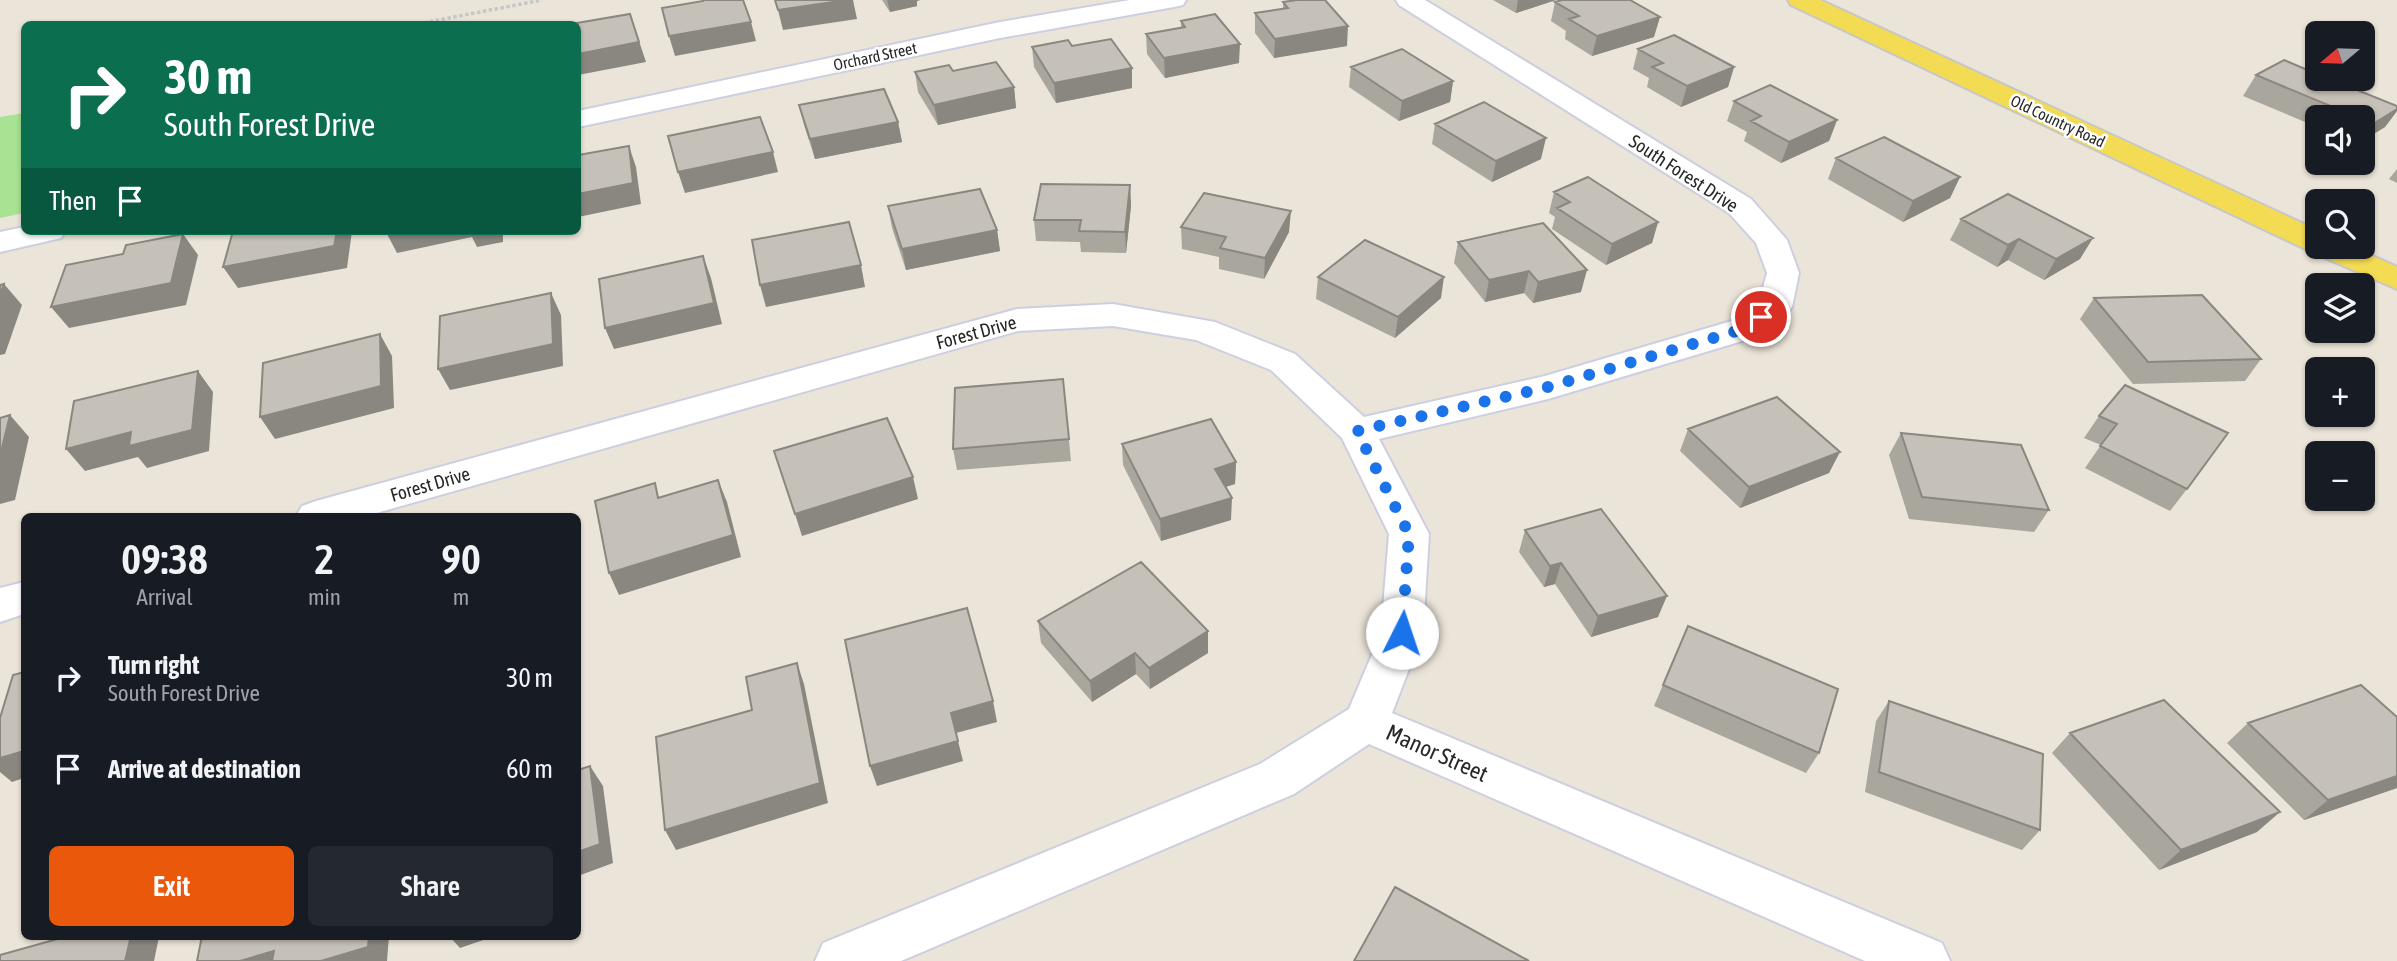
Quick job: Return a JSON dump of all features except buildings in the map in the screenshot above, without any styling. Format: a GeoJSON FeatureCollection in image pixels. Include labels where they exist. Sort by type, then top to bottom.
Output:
{"type":"FeatureCollection","features":[{"type":"Feature","properties":{"kind":"main road","name":"Old Country Road"},"geometry":{"type":"LineString","coordinates":[[1800,0],[2305,236]]}},
{"type":"Feature","properties":{"kind":"main road"},"geometry":{"type":"LineString","coordinates":[[2353,259],[2397,279]]}},
{"type":"Feature","properties":{"kind":"street","name":"Orchard Street"},"geometry":{"type":"LineString","coordinates":[[581,118],[1000,30],[1174,0]]}},
{"type":"Feature","properties":{"kind":"street","name":"South Forest Drive"},"geometry":{"type":"LineString","coordinates":[[1357,431],[1548,387],[1747,328],[1775,307],[1783,273],[1771,240],[1740,206],[1408,0]]}},
{"type":"Feature","properties":{"kind":"street"},"geometry":{"type":"LineString","coordinates":[[0,242],[32,235]]}},
{"type":"Feature","properties":{"kind":"street","name":"Forest Drive"},"geometry":{"type":"LineString","coordinates":[[327,513],[1017,320],[1113,315],[1203,330],[1283,362],[1357,431],[1409,534],[1402,633],[1366,722]]}},
{"type":"Feature","properties":{"kind":"street"},"geometry":{"type":"LineString","coordinates":[[0,605],[21,599]]}},
{"type":"Feature","properties":{"kind":"street","name":"Manor Street"},"geometry":{"type":"LineString","coordinates":[[841,961],[1277,779],[1366,722],[1924,961]]}},
{"type":"Feature","properties":{"kind":"path"},"geometry":{"type":"LineString","coordinates":[[434,21],[542,0]]}},
{"type":"Feature","properties":{"kind":"green space"},"geometry":{"type":"Polygon","coordinates":[[[21,114],[21,214],[0,218],[0,117],[21,114]]]}},
{"type":"Feature","properties":{"kind":"route"},"geometry":{"type":"LineString","coordinates":[[1402,633],[1409,534],[1357,431],[1410,416],[1548,387],[1747,328],[1761,317]]}}]}
